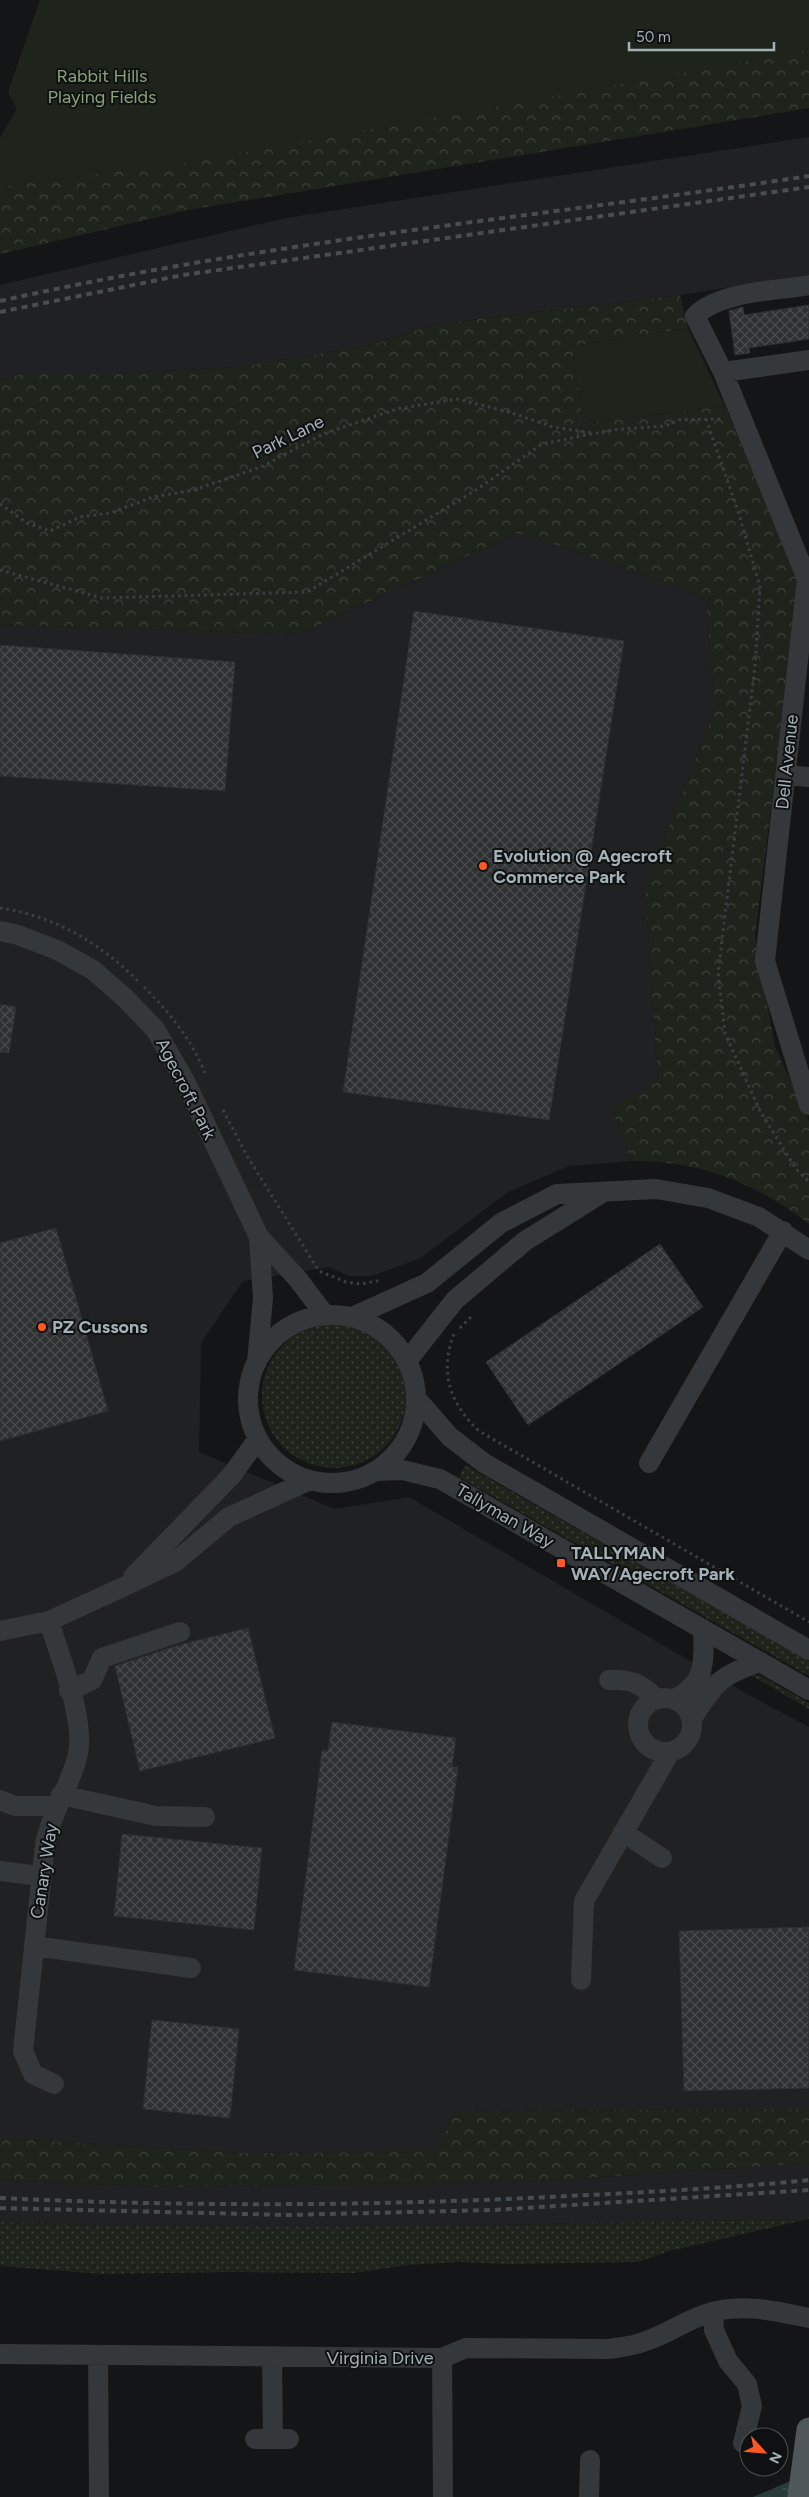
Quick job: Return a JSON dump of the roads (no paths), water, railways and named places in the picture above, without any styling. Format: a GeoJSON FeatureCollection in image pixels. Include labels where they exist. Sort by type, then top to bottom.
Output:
{"type":"FeatureCollection","features":[{"type":"Feature","properties":{"kind":"main road"},"geometry":{"type":"LineString","coordinates":[[800,2497],[809,2430]]}},
{"type":"Feature","properties":{"kind":"street","name":"Dell Avenue"},"geometry":{"type":"LineString","coordinates":[[809,285],[724,299],[704,307],[695,316],[723,372],[807,579],[765,960],[809,1105]]}},
{"type":"Feature","properties":{"kind":"street"},"geometry":{"type":"LineString","coordinates":[[723,372],[809,360]]}},
{"type":"Feature","properties":{"kind":"street"},"geometry":{"type":"LineString","coordinates":[[785,775],[809,777]]}},
{"type":"Feature","properties":{"kind":"street","name":"Agecroft Park"},"geometry":{"type":"LineString","coordinates":[[0,931],[18,934],[57,950],[93,970],[125,998],[155,1029],[185,1081],[259,1237]]}},
{"type":"Feature","properties":{"kind":"street"},"geometry":{"type":"LineString","coordinates":[[352,1317],[427,1283],[501,1223],[557,1194],[656,1189],[708,1198],[751,1214],[783,1231],[809,1250]]}},
{"type":"Feature","properties":{"kind":"street"},"geometry":{"type":"LineString","coordinates":[[407,1361],[455,1300],[525,1240],[606,1191]]}},
{"type":"Feature","properties":{"kind":"street"},"geometry":{"type":"LineString","coordinates":[[649,1463],[783,1231]]}},
{"type":"Feature","properties":{"kind":"street"},"geometry":{"type":"LineString","coordinates":[[259,1237],[297,1278],[325,1315]]}},
{"type":"Feature","properties":{"kind":"street"},"geometry":{"type":"LineString","coordinates":[[257,1362],[274,1338],[297,1322],[325,1315],[352,1317],[374,1326],[393,1341],[407,1361],[414,1379],[416,1398],[413,1420],[405,1440],[392,1458],[375,1471],[354,1480],[339,1482],[310,1480],[289,1471],[271,1457],[258,1439],[249,1414],[249,1387],[257,1362],[262,1298],[259,1237]]}},
{"type":"Feature","properties":{"kind":"street","name":"Tallyman Way"},"geometry":{"type":"LineString","coordinates":[[416,1398],[450,1437],[484,1463],[809,1650]]}},
{"type":"Feature","properties":{"kind":"street"},"geometry":{"type":"LineString","coordinates":[[123,1587],[231,1476],[258,1439]]}},
{"type":"Feature","properties":{"kind":"street","name":"Tallyman Way"},"geometry":{"type":"LineString","coordinates":[[375,1471],[402,1470],[440,1480],[809,1690]]}},
{"type":"Feature","properties":{"kind":"street"},"geometry":{"type":"LineString","coordinates":[[0,1631],[49,1621],[123,1587],[174,1562],[229,1517],[310,1480]]}},
{"type":"Feature","properties":{"kind":"street","name":"Canary Way"},"geometry":{"type":"LineString","coordinates":[[49,1621],[80,1726],[77,1758],[48,1824],[40,1876],[23,2052],[33,2074],[54,2084]]}},
{"type":"Feature","properties":{"kind":"street"},"geometry":{"type":"LineString","coordinates":[[703,1629],[704,1661],[700,1677],[689,1692],[666,1699],[642,1710],[638,1727],[645,1744],[653,1749],[670,1752],[679,1748],[690,1736],[692,1718],[718,1681],[733,1670],[760,1662]]}},
{"type":"Feature","properties":{"kind":"street"},"geometry":{"type":"LineString","coordinates":[[69,1691],[92,1680],[102,1658],[180,1632]]}},
{"type":"Feature","properties":{"kind":"street"},"geometry":{"type":"LineString","coordinates":[[609,1680],[628,1679],[666,1699],[682,1703],[692,1718]]}},
{"type":"Feature","properties":{"kind":"street"},"geometry":{"type":"LineString","coordinates":[[581,1980],[584,1900],[670,1752]]}},
{"type":"Feature","properties":{"kind":"street"},"geometry":{"type":"LineString","coordinates":[[0,1800],[15,1806],[59,1800],[156,1816],[206,1817]]}},
{"type":"Feature","properties":{"kind":"street"},"geometry":{"type":"LineString","coordinates":[[623,1832],[662,1858]]}},
{"type":"Feature","properties":{"kind":"street"},"geometry":{"type":"LineString","coordinates":[[0,1871],[40,1876]]}},
{"type":"Feature","properties":{"kind":"street"},"geometry":{"type":"LineString","coordinates":[[34,1946],[191,1968]]}},
{"type":"Feature","properties":{"kind":"street","name":"Virginia Drive"},"geometry":{"type":"LineString","coordinates":[[0,2354],[442,2358],[466,2348],[608,2349],[627,2346],[645,2342],[713,2312],[750,2308],[809,2318]]}},
{"type":"Feature","properties":{"kind":"street"},"geometry":{"type":"LineString","coordinates":[[713,2312],[714,2330],[728,2361],[747,2384],[752,2406],[747,2427]]}},
{"type":"Feature","properties":{"kind":"street"},"geometry":{"type":"LineString","coordinates":[[98,2355],[99,2497]]}},
{"type":"Feature","properties":{"kind":"street"},"geometry":{"type":"LineString","coordinates":[[272,2357],[272,2439]]}},
{"type":"Feature","properties":{"kind":"street"},"geometry":{"type":"LineString","coordinates":[[442,2358],[443,2497]]}},
{"type":"Feature","properties":{"kind":"street"},"geometry":{"type":"LineString","coordinates":[[589,2497],[590,2460]]}},
{"type":"Feature","properties":{"kind":"water"},"geometry":{"type":"Polygon","coordinates":[[[809,2473],[809,2497],[753,2497],[809,2473]]]}},
{"type":"Feature","properties":{"kind":"railway"},"geometry":{"type":"LineString","coordinates":[[0,301],[100,280],[302,246],[809,176]]}},
{"type":"Feature","properties":{"kind":"railway"},"geometry":{"type":"LineString","coordinates":[[0,312],[183,275],[809,187]]}},
{"type":"Feature","properties":{"kind":"railway"},"geometry":{"type":"LineString","coordinates":[[0,2198],[214,2204],[427,2202],[719,2188],[809,2180]]}},
{"type":"Feature","properties":{"kind":"railway"},"geometry":{"type":"LineString","coordinates":[[0,2208],[288,2215],[493,2210],[809,2190]]}},
{"type":"Feature","properties":{"kind":"place","name":"Evolution @ Agecroft Commerce Park"},"geometry":{"type":"Point","coordinates":[483,866]}},
{"type":"Feature","properties":{"kind":"place","name":"PZ Cussons"},"geometry":{"type":"Point","coordinates":[42,1327]}},
{"type":"Feature","properties":{"kind":"place","name":"TALLYMAN WAY/Agecroft Park"},"geometry":{"type":"Point","coordinates":[561,1563]}},
{"type":"Feature","properties":{"kind":"park label","name":"Rabbit Hills Playing Fields"},"geometry":{"type":"Point","coordinates":[102,86]}}]}
